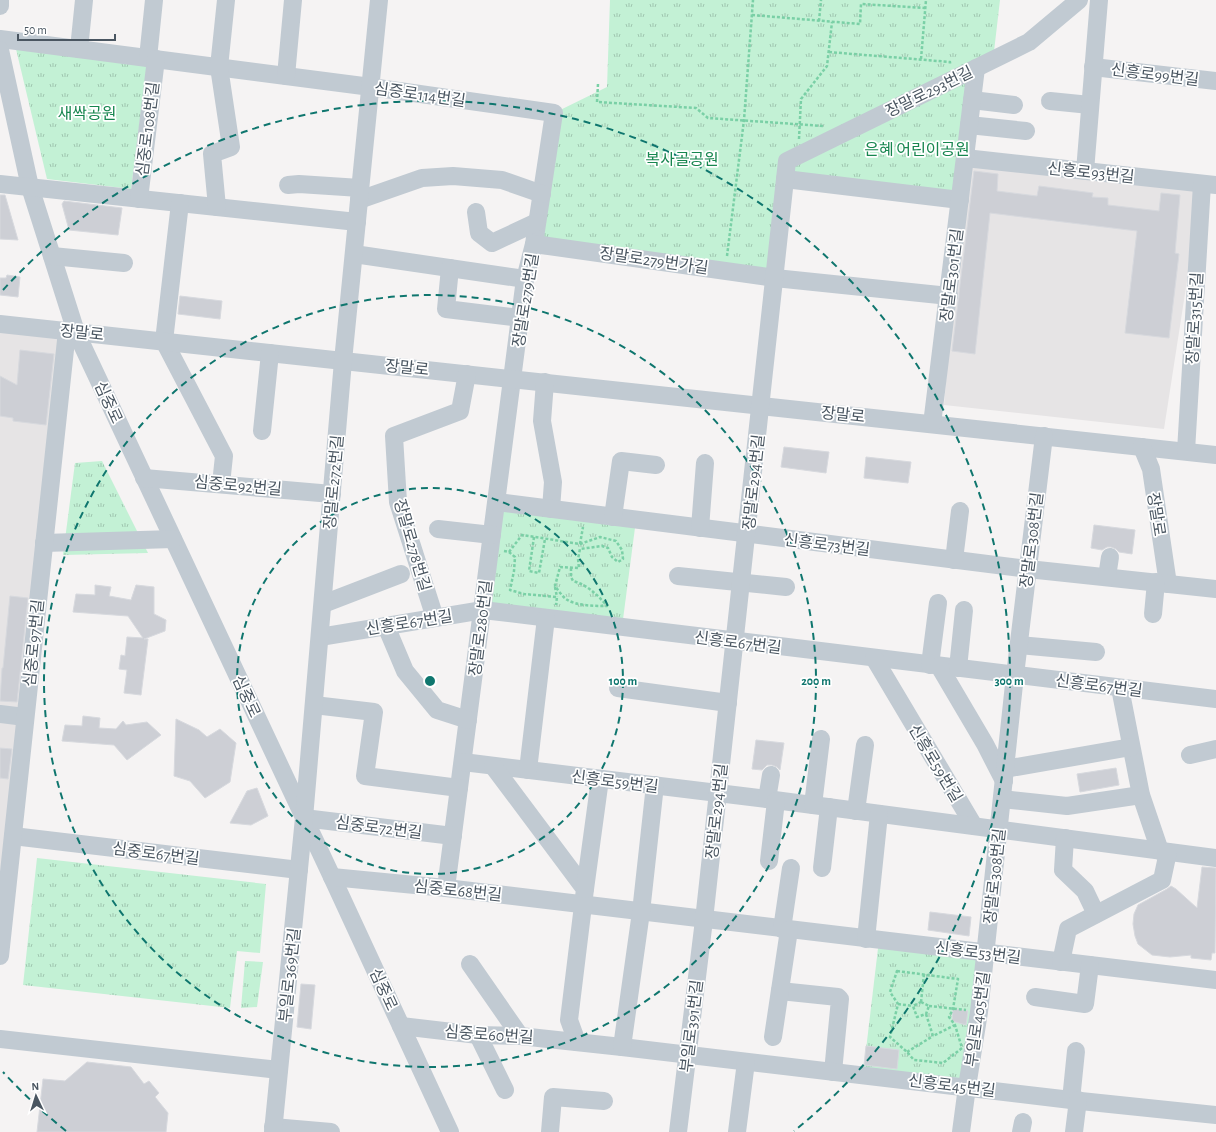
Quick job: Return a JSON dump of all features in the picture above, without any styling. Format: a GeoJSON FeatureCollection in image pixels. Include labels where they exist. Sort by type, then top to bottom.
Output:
{"type":"FeatureCollection","features":[{"type":"Feature","properties":{"kind":"street"},"geometry":{"type":"LineString","coordinates":[[0,0],[0,6]]}},
{"type":"Feature","properties":{"kind":"street"},"geometry":{"type":"LineString","coordinates":[[79,48],[84,0]]}},
{"type":"Feature","properties":{"kind":"street"},"geometry":{"type":"LineString","coordinates":[[152,58],[154,0]]}},
{"type":"Feature","properties":{"kind":"street"},"geometry":{"type":"LineString","coordinates":[[217,207],[212,154],[231,147],[219,67],[226,0]]}},
{"type":"Feature","properties":{"kind":"street"},"geometry":{"type":"LineString","coordinates":[[286,76],[293,0]]}},
{"type":"Feature","properties":{"kind":"street","name":"장말로272번길"},"geometry":{"type":"LineString","coordinates":[[304,818],[343,361],[379,0]]}},
{"type":"Feature","properties":{"kind":"street","name":"장말로293번길"},"geometry":{"type":"LineString","coordinates":[[761,406],[787,161],[1029,42],[1079,0]]}},
{"type":"Feature","properties":{"kind":"street"},"geometry":{"type":"LineString","coordinates":[[1085,171],[1099,0]]}},
{"type":"Feature","properties":{"kind":"street","name":"심중로114번길"},"geometry":{"type":"LineString","coordinates":[[0,39],[79,48],[554,113]]}},
{"type":"Feature","properties":{"kind":"street","name":"심중로"},"geometry":{"type":"LineString","coordinates":[[0,50],[5,99],[30,187],[52,256],[71,331],[173,539],[332,876],[450,1132]]}},
{"type":"Feature","properties":{"kind":"street","name":"심중로108번길"},"geometry":{"type":"LineString","coordinates":[[139,199],[152,58]]}},
{"type":"Feature","properties":{"kind":"street","name":"신흥로99번길"},"geometry":{"type":"LineString","coordinates":[[1093,67],[1216,81]]}},
{"type":"Feature","properties":{"kind":"street","name":"장말로301번길"},"geometry":{"type":"LineString","coordinates":[[932,424],[976,68]]}},
{"type":"Feature","properties":{"kind":"street"},"geometry":{"type":"LineString","coordinates":[[972,100],[1014,105]]}},
{"type":"Feature","properties":{"kind":"street"},"geometry":{"type":"LineString","coordinates":[[1050,101],[1090,105]]}},
{"type":"Feature","properties":{"kind":"street","name":"장말로279번길"},"geometry":{"type":"LineString","coordinates":[[513,379],[525,279],[534,244],[554,113]]}},
{"type":"Feature","properties":{"kind":"street"},"geometry":{"type":"LineString","coordinates":[[969,125],[1026,131]]}},
{"type":"Feature","properties":{"kind":"street","name":"신흥로93번길"},"geometry":{"type":"LineString","coordinates":[[965,158],[1209,185]]}},
{"type":"Feature","properties":{"kind":"street"},"geometry":{"type":"LineString","coordinates":[[288,184],[299,184],[360,194],[422,178],[453,176],[502,180],[542,194]]}},
{"type":"Feature","properties":{"kind":"street"},"geometry":{"type":"LineString","coordinates":[[785,179],[960,200]]}},
{"type":"Feature","properties":{"kind":"street","name":"심중로108번길"},"geometry":{"type":"LineString","coordinates":[[0,184],[357,222]]}},
{"type":"Feature","properties":{"kind":"street","name":"장말로315번길"},"geometry":{"type":"LineString","coordinates":[[1186,451],[1209,185]]}},
{"type":"Feature","properties":{"kind":"street"},"geometry":{"type":"LineString","coordinates":[[180,203],[164,341],[224,456],[222,484]]}},
{"type":"Feature","properties":{"kind":"street","name":"장말로279번길"},"geometry":{"type":"LineString","coordinates":[[476,212],[479,233],[492,243],[537,222]]}},
{"type":"Feature","properties":{"kind":"street","name":"장말로279번가길"},"geometry":{"type":"LineString","coordinates":[[534,244],[775,278]]}},
{"type":"Feature","properties":{"kind":"street"},"geometry":{"type":"LineString","coordinates":[[354,254],[525,279]]}},
{"type":"Feature","properties":{"kind":"street"},"geometry":{"type":"LineString","coordinates":[[52,256],[124,263]]}},
{"type":"Feature","properties":{"kind":"street"},"geometry":{"type":"LineString","coordinates":[[450,268],[446,309],[520,318]]}},
{"type":"Feature","properties":{"kind":"street"},"geometry":{"type":"LineString","coordinates":[[775,278],[949,296]]}},
{"type":"Feature","properties":{"kind":"street","name":"장말로"},"geometry":{"type":"LineString","coordinates":[[0,324],[1216,455]]}},
{"type":"Feature","properties":{"kind":"street","name":"심중로97번길"},"geometry":{"type":"LineString","coordinates":[[0,956],[2,909],[13,836],[44,543],[71,331]]}},
{"type":"Feature","properties":{"kind":"street"},"geometry":{"type":"LineString","coordinates":[[262,431],[270,353]]}},
{"type":"Feature","properties":{"kind":"street","name":"장말로278번길"},"geometry":{"type":"LineString","coordinates":[[435,618],[398,502],[394,436],[460,411],[467,374]]}},
{"type":"Feature","properties":{"kind":"street","name":"장말로280번길"},"geometry":{"type":"LineString","coordinates":[[446,888],[513,379]]}},
{"type":"Feature","properties":{"kind":"street"},"geometry":{"type":"LineString","coordinates":[[545,382],[542,421],[553,482],[551,509]]}},
{"type":"Feature","properties":{"kind":"street","name":"장말로294번길"},"geometry":{"type":"LineString","coordinates":[[704,920],[761,406]]}},
{"type":"Feature","properties":{"kind":"street","name":"장말로308번길"},"geometry":{"type":"LineString","coordinates":[[985,953],[1015,675],[1044,436]]}},
{"type":"Feature","properties":{"kind":"street","name":"장말로"},"geometry":{"type":"LineString","coordinates":[[1142,447],[1150,469],[1162,583]]}},
{"type":"Feature","properties":{"kind":"street"},"geometry":{"type":"LineString","coordinates":[[613,517],[621,461],[656,465]]}},
{"type":"Feature","properties":{"kind":"street"},"geometry":{"type":"LineString","coordinates":[[700,528],[705,463]]}},
{"type":"Feature","properties":{"kind":"street","name":"심중로92번길"},"geometry":{"type":"LineString","coordinates":[[144,478],[332,494]]}},
{"type":"Feature","properties":{"kind":"street","name":"신흥로73번길"},"geometry":{"type":"LineString","coordinates":[[497,502],[1028,569],[1216,589]]}},
{"type":"Feature","properties":{"kind":"street"},"geometry":{"type":"LineString","coordinates":[[954,560],[960,512]]}},
{"type":"Feature","properties":{"kind":"street"},"geometry":{"type":"LineString","coordinates":[[438,529],[492,542]]}},
{"type":"Feature","properties":{"kind":"street"},"geometry":{"type":"LineString","coordinates":[[44,543],[173,539]]}},
{"type":"Feature","properties":{"kind":"street"},"geometry":{"type":"LineString","coordinates":[[1107,577],[1110,557]]}},
{"type":"Feature","properties":{"kind":"street"},"geometry":{"type":"LineString","coordinates":[[323,604],[401,574]]}},
{"type":"Feature","properties":{"kind":"street"},"geometry":{"type":"LineString","coordinates":[[678,576],[786,588]]}},
{"type":"Feature","properties":{"kind":"street"},"geometry":{"type":"LineString","coordinates":[[1153,614],[1162,583]]}},
{"type":"Feature","properties":{"kind":"street"},"geometry":{"type":"LineString","coordinates":[[938,603],[935,665],[1004,775],[1131,747]]}},
{"type":"Feature","properties":{"kind":"street","name":"신흥로67번길"},"geometry":{"type":"LineString","coordinates":[[320,637],[483,610],[735,642],[1216,699]]}},
{"type":"Feature","properties":{"kind":"street"},"geometry":{"type":"LineString","coordinates":[[958,668],[964,610]]}},
{"type":"Feature","properties":{"kind":"street"},"geometry":{"type":"LineString","coordinates":[[528,770],[550,618]]}},
{"type":"Feature","properties":{"kind":"street"},"geometry":{"type":"LineString","coordinates":[[386,626],[405,671],[437,710],[468,720]]}},
{"type":"Feature","properties":{"kind":"street"},"geometry":{"type":"LineString","coordinates":[[1019,645],[1096,652]]}},
{"type":"Feature","properties":{"kind":"street","name":"신흥로59번길"},"geometry":{"type":"LineString","coordinates":[[874,658],[974,826]]}},
{"type":"Feature","properties":{"kind":"street"},"geometry":{"type":"LineString","coordinates":[[618,688],[728,702]]}},
{"type":"Feature","properties":{"kind":"street"},"geometry":{"type":"LineString","coordinates":[[1061,962],[1068,929],[1162,880],[1164,851],[1141,795],[1120,688]]}},
{"type":"Feature","properties":{"kind":"street"},"geometry":{"type":"LineString","coordinates":[[314,705],[374,712],[365,776],[460,788]]}},
{"type":"Feature","properties":{"kind":"street"},"geometry":{"type":"LineString","coordinates":[[0,714],[25,717]]}},
{"type":"Feature","properties":{"kind":"street"},"geometry":{"type":"LineString","coordinates":[[822,739],[822,868]]}},
{"type":"Feature","properties":{"kind":"street"},"geometry":{"type":"LineString","coordinates":[[856,811],[865,745]]}},
{"type":"Feature","properties":{"kind":"street"},"geometry":{"type":"LineString","coordinates":[[1190,755],[1216,749]]}},
{"type":"Feature","properties":{"kind":"street","name":"신흥로59번길"},"geometry":{"type":"LineString","coordinates":[[463,762],[821,806],[1216,858]]}},
{"type":"Feature","properties":{"kind":"street"},"geometry":{"type":"LineString","coordinates":[[493,766],[585,897]]}},
{"type":"Feature","properties":{"kind":"street"},"geometry":{"type":"LineString","coordinates":[[769,861],[772,800],[771,774]]}},
{"type":"Feature","properties":{"kind":"street"},"geometry":{"type":"LineString","coordinates":[[578,1042],[569,1020],[600,779]]}},
{"type":"Feature","properties":{"kind":"street"},"geometry":{"type":"LineString","coordinates":[[622,1047],[641,912],[655,785]]}},
{"type":"Feature","properties":{"kind":"street"},"geometry":{"type":"LineString","coordinates":[[1002,799],[1067,806],[1141,795]]}},
{"type":"Feature","properties":{"kind":"street"},"geometry":{"type":"LineString","coordinates":[[866,939],[879,814]]}},
{"type":"Feature","properties":{"kind":"street","name":"심중로72번길"},"geometry":{"type":"LineString","coordinates":[[304,818],[453,836]]}},
{"type":"Feature","properties":{"kind":"street","name":"부일로369번길"},"geometry":{"type":"LineString","coordinates":[[273,1129],[304,818]]}},
{"type":"Feature","properties":{"kind":"street","name":"심중로67번길"},"geometry":{"type":"LineString","coordinates":[[13,836],[299,870]]}},
{"type":"Feature","properties":{"kind":"street"},"geometry":{"type":"LineString","coordinates":[[1065,838],[1063,870],[1085,892],[1096,914]]}},
{"type":"Feature","properties":{"kind":"street"},"geometry":{"type":"LineString","coordinates":[[773,1037],[780,991],[791,868]]}},
{"type":"Feature","properties":{"kind":"street","name":"심중로68번길"},"geometry":{"type":"LineString","coordinates":[[332,876],[446,888],[585,897],[641,912],[704,920]]}},
{"type":"Feature","properties":{"kind":"street","name":"신흥로53번길"},"geometry":{"type":"LineString","coordinates":[[704,920],[1216,980]]}},
{"type":"Feature","properties":{"kind":"street","name":"부일로391번길"},"geometry":{"type":"LineString","coordinates":[[678,1132],[704,920]]}},
{"type":"Feature","properties":{"kind":"street","name":"부일로405번길"},"geometry":{"type":"LineString","coordinates":[[962,1132],[967,1087],[979,1012],[985,953]]}},
{"type":"Feature","properties":{"kind":"street"},"geometry":{"type":"LineString","coordinates":[[470,964],[520,1036]]}},
{"type":"Feature","properties":{"kind":"street"},"geometry":{"type":"LineString","coordinates":[[1035,997],[1085,1004],[1090,965]]}},
{"type":"Feature","properties":{"kind":"street"},"geometry":{"type":"LineString","coordinates":[[780,991],[838,997],[840,999],[833,1072]]}},
{"type":"Feature","properties":{"kind":"street","name":"심중로60번길"},"geometry":{"type":"LineString","coordinates":[[401,1026],[478,1034],[520,1036],[687,1054]]}},
{"type":"Feature","properties":{"kind":"street"},"geometry":{"type":"LineString","coordinates":[[478,1034],[505,1090]]}},
{"type":"Feature","properties":{"kind":"street"},"geometry":{"type":"LineString","coordinates":[[0,1039],[279,1070]]}},
{"type":"Feature","properties":{"kind":"street"},"geometry":{"type":"LineString","coordinates":[[1074,1132],[1076,1051]]}},
{"type":"Feature","properties":{"kind":"street","name":"신흥로45번길"},"geometry":{"type":"LineString","coordinates":[[687,1054],[1075,1100],[1216,1115]]}},
{"type":"Feature","properties":{"kind":"street"},"geometry":{"type":"LineString","coordinates":[[737,1132],[746,1062]]}},
{"type":"Feature","properties":{"kind":"street"},"geometry":{"type":"LineString","coordinates":[[550,1132],[553,1097],[604,1101]]}},
{"type":"Feature","properties":{"kind":"street"},"geometry":{"type":"LineString","coordinates":[[273,1129],[331,1132]]}},
{"type":"Feature","properties":{"kind":"path"},"geometry":{"type":"LineString","coordinates":[[726,270],[744,120],[753,0]]}},
{"type":"Feature","properties":{"kind":"path"},"geometry":{"type":"LineString","coordinates":[[819,21],[821,0]]}},
{"type":"Feature","properties":{"kind":"path"},"geometry":{"type":"LineString","coordinates":[[752,15],[860,24],[861,0]]}},
{"type":"Feature","properties":{"kind":"path"},"geometry":{"type":"LineString","coordinates":[[920,59],[926,0]]}},
{"type":"Feature","properties":{"kind":"path"},"geometry":{"type":"LineString","coordinates":[[861,4],[925,8]]}},
{"type":"Feature","properties":{"kind":"path"},"geometry":{"type":"LineString","coordinates":[[798,156],[801,99],[828,66],[832,22]]}},
{"type":"Feature","properties":{"kind":"path"},"geometry":{"type":"LineString","coordinates":[[829,52],[950,62],[949,82]]}},
{"type":"Feature","properties":{"kind":"path"},"geometry":{"type":"LineString","coordinates":[[598,84],[597,102],[696,108],[708,118],[831,127]]}},
{"type":"Feature","properties":{"kind":"path"},"geometry":{"type":"LineString","coordinates":[[510,552],[522,535],[580,544],[600,537],[616,541],[622,550],[623,559],[618,562],[612,557],[608,548],[602,546],[580,549],[578,559],[579,568],[560,567],[555,586],[557,597],[550,618]]}},
{"type":"Feature","properties":{"kind":"path"},"geometry":{"type":"LineString","coordinates":[[534,537],[529,572],[539,573],[545,539]]}},
{"type":"Feature","properties":{"kind":"path"},"geometry":{"type":"LineString","coordinates":[[492,542],[516,556],[510,590],[524,594],[557,597]]}},
{"type":"Feature","properties":{"kind":"path"},"geometry":{"type":"LineString","coordinates":[[555,586],[565,598],[578,604],[607,606],[597,594],[573,581],[571,577],[571,567]]}},
{"type":"Feature","properties":{"kind":"path"},"geometry":{"type":"LineString","coordinates":[[897,971],[958,979],[953,1009],[949,1017],[955,1024],[962,1048],[943,1063],[914,1060],[908,1052],[890,1037],[898,1004],[890,992],[897,971]]}},
{"type":"Feature","properties":{"kind":"path"},"geometry":{"type":"LineString","coordinates":[[921,1002],[924,974]]}},
{"type":"Feature","properties":{"kind":"path"},"geometry":{"type":"LineString","coordinates":[[921,1002],[929,1006],[953,1009]]}},
{"type":"Feature","properties":{"kind":"path"},"geometry":{"type":"LineString","coordinates":[[898,1004],[913,1006],[921,1002]]}},
{"type":"Feature","properties":{"kind":"path"},"geometry":{"type":"LineString","coordinates":[[913,1006],[917,1017],[926,1014]]}},
{"type":"Feature","properties":{"kind":"path"},"geometry":{"type":"LineString","coordinates":[[929,1006],[926,1014],[933,1036]]}},
{"type":"Feature","properties":{"kind":"path"},"geometry":{"type":"LineString","coordinates":[[908,1052],[955,1024]]}},
{"type":"Feature","properties":{"kind":"shaded area"},"geometry":{"type":"Polygon","coordinates":[[[965,158],[1202,184],[1164,429],[944,405],[965,158]]]}},
{"type":"Feature","properties":{"kind":"shaded area"},"geometry":{"type":"Polygon","coordinates":[[[0,324],[67,331],[25,717],[0,714],[0,324]]]}},
{"type":"Feature","properties":{"kind":"shaded area"},"geometry":{"type":"Polygon","coordinates":[[[0,717],[20,719],[0,874],[0,717]]]}},
{"type":"Feature","properties":{"kind":"green space","name":"복사골공원"},"geometry":{"type":"Polygon","coordinates":[[[610,0],[1000,0],[993,60],[787,161],[775,278],[534,244],[554,113],[607,87],[610,0]]]}},
{"type":"Feature","properties":{"kind":"green space","name":"새싹공원"},"geometry":{"type":"Polygon","coordinates":[[[16,49],[147,65],[131,189],[47,179],[16,49]]]}},
{"type":"Feature","properties":{"kind":"green space","name":"은혜 어린이공원"},"geometry":{"type":"Polygon","coordinates":[[[969,78],[953,194],[788,176],[792,163],[969,78]]]}},
{"type":"Feature","properties":{"kind":"green space"},"geometry":{"type":"Polygon","coordinates":[[[102,461],[148,553],[63,555],[75,463],[102,461]]]}},
{"type":"Feature","properties":{"kind":"green space"},"geometry":{"type":"Polygon","coordinates":[[[497,502],[636,520],[622,627],[483,610],[497,502]]]}},
{"type":"Feature","properties":{"kind":"green space"},"geometry":{"type":"Polygon","coordinates":[[[37,858],[266,884],[260,953],[237,951],[230,1008],[23,985],[37,858]]]}},
{"type":"Feature","properties":{"kind":"green space"},"geometry":{"type":"Polygon","coordinates":[[[879,940],[985,953],[967,1087],[863,1075],[879,940]]]}},
{"type":"Feature","properties":{"kind":"green space"},"geometry":{"type":"Polygon","coordinates":[[[245,961],[263,962],[257,1007],[241,1008],[245,961]]]}},
{"type":"Feature","properties":{"kind":"building"},"geometry":{"type":"Polygon","coordinates":[[[974,171],[998,174],[997,191],[1037,196],[1039,186],[1093,193],[1092,197],[1108,198],[1108,205],[1159,211],[1161,193],[1180,195],[1175,253],[1179,254],[1169,338],[1125,333],[1137,231],[990,213],[975,354],[952,351],[974,171]]]}},
{"type":"Feature","properties":{"kind":"building"},"geometry":{"type":"Polygon","coordinates":[[[0,195],[5,195],[18,240],[0,239],[0,195]]]}},
{"type":"Feature","properties":{"kind":"building"},"geometry":{"type":"Polygon","coordinates":[[[64,201],[122,208],[118,235],[69,230],[62,204],[64,201]]]}},
{"type":"Feature","properties":{"kind":"building"},"geometry":{"type":"Polygon","coordinates":[[[7,275],[20,277],[18,297],[0,295],[0,278],[6,278],[7,275]]]}},
{"type":"Feature","properties":{"kind":"building"},"geometry":{"type":"Polygon","coordinates":[[[180,296],[222,301],[220,319],[178,314],[180,296]]]}},
{"type":"Feature","properties":{"kind":"building"},"geometry":{"type":"Polygon","coordinates":[[[20,350],[54,354],[46,425],[13,421],[13,418],[0,416],[0,376],[17,385],[20,350]]]}},
{"type":"Feature","properties":{"kind":"building"},"geometry":{"type":"Polygon","coordinates":[[[784,447],[829,452],[826,473],[781,467],[784,447]]]}},
{"type":"Feature","properties":{"kind":"building"},"geometry":{"type":"Polygon","coordinates":[[[866,457],[911,462],[908,483],[864,478],[866,457]]]}},
{"type":"Feature","properties":{"kind":"building"},"geometry":{"type":"Polygon","coordinates":[[[1094,525],[1135,530],[1132,554],[1119,552],[1111,547],[1107,547],[1102,550],[1091,548],[1094,525]]]}},
{"type":"Feature","properties":{"kind":"building"},"geometry":{"type":"Polygon","coordinates":[[[95,585],[111,587],[109,596],[131,600],[136,585],[154,587],[154,614],[166,620],[165,631],[144,639],[148,639],[141,695],[124,693],[127,670],[119,669],[121,655],[125,656],[127,637],[143,638],[128,616],[73,612],[76,594],[95,595],[95,585]]]}},
{"type":"Feature","properties":{"kind":"building"},"geometry":{"type":"Polygon","coordinates":[[[10,596],[28,598],[17,702],[0,701],[10,596]]]}},
{"type":"Feature","properties":{"kind":"building"},"geometry":{"type":"Polygon","coordinates":[[[83,716],[100,718],[99,728],[116,729],[123,721],[126,725],[147,722],[161,735],[127,760],[114,745],[62,741],[65,725],[82,726],[83,716]]]}},
{"type":"Feature","properties":{"kind":"building"},"geometry":{"type":"Polygon","coordinates":[[[176,719],[199,730],[207,737],[220,729],[236,743],[230,782],[205,798],[190,781],[174,776],[176,719]]]}},
{"type":"Feature","properties":{"kind":"building"},"geometry":{"type":"Polygon","coordinates":[[[756,740],[784,743],[780,770],[772,765],[767,765],[762,770],[752,769],[756,740]]]}},
{"type":"Feature","properties":{"kind":"building"},"geometry":{"type":"Polygon","coordinates":[[[0,748],[12,749],[8,779],[0,778],[0,748]]]}},
{"type":"Feature","properties":{"kind":"building"},"geometry":{"type":"Polygon","coordinates":[[[1116,768],[1119,785],[1080,792],[1077,774],[1116,768]]]}},
{"type":"Feature","properties":{"kind":"building"},"geometry":{"type":"Polygon","coordinates":[[[257,788],[268,816],[251,825],[230,823],[247,791],[257,788]]]}},
{"type":"Feature","properties":{"kind":"building"},"geometry":{"type":"Polygon","coordinates":[[[1202,867],[1216,868],[1215,953],[1212,953],[1211,960],[1191,958],[1191,955],[1170,957],[1152,955],[1138,944],[1135,936],[1133,924],[1134,914],[1138,905],[1171,886],[1197,908],[1202,867]]]}},
{"type":"Feature","properties":{"kind":"building"},"geometry":{"type":"Polygon","coordinates":[[[930,912],[971,917],[969,936],[928,930],[930,912]]]}},
{"type":"Feature","properties":{"kind":"building"},"geometry":{"type":"Polygon","coordinates":[[[301,984],[315,985],[311,1029],[297,1027],[301,984]]]}},
{"type":"Feature","properties":{"kind":"building"},"geometry":{"type":"Polygon","coordinates":[[[953,1009],[968,1011],[966,1025],[952,1021],[953,1009]]]}},
{"type":"Feature","properties":{"kind":"building"},"geometry":{"type":"Polygon","coordinates":[[[866,1046],[899,1050],[897,1069],[864,1065],[866,1046]]]}},
{"type":"Feature","properties":{"kind":"building"},"geometry":{"type":"Polygon","coordinates":[[[87,1062],[131,1067],[144,1084],[149,1081],[159,1093],[155,1097],[168,1113],[166,1132],[37,1132],[43,1079],[65,1081],[87,1062]]]}}]}
